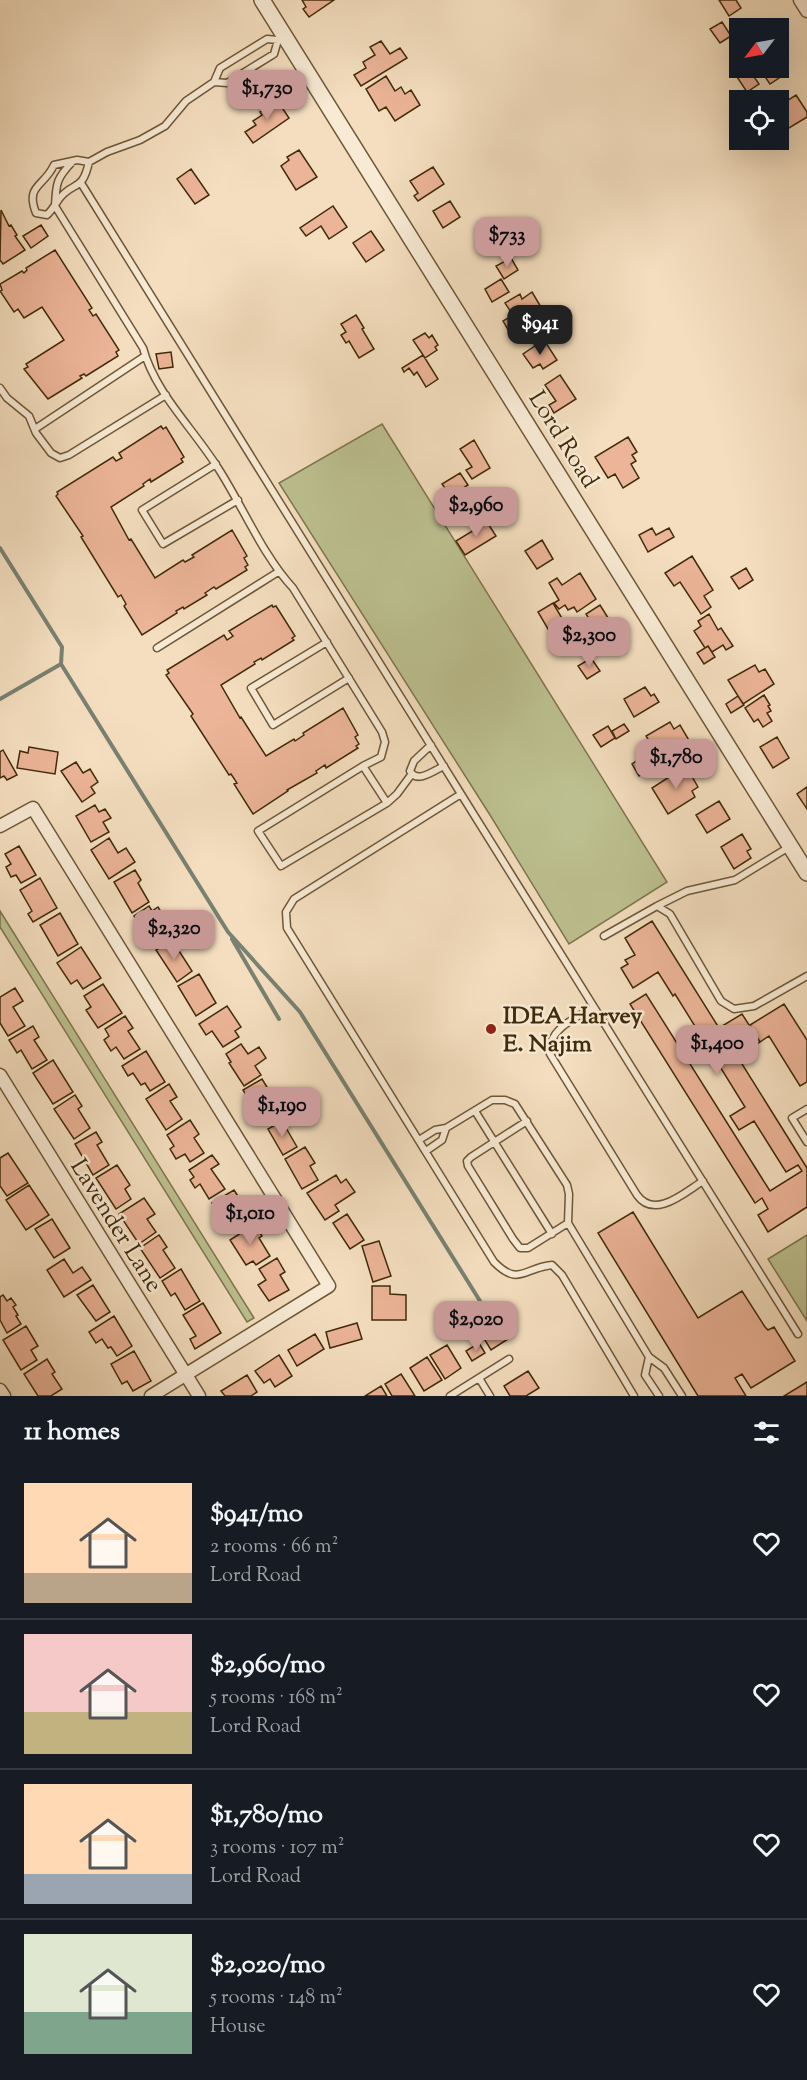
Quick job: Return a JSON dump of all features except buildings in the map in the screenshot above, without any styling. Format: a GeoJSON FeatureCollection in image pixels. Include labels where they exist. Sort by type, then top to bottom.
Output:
{"type":"FeatureCollection","features":[{"type":"Feature","properties":{"kind":"street","name":"Lord Road"},"geometry":{"type":"LineString","coordinates":[[262,0],[281,38],[807,873]]}},
{"type":"Feature","properties":{"kind":"street"},"geometry":{"type":"LineString","coordinates":[[800,0],[807,11]]}},
{"type":"Feature","properties":{"kind":"street"},"geometry":{"type":"LineString","coordinates":[[0,826],[33,808],[329,1286],[151,1396]]}},
{"type":"Feature","properties":{"kind":"street","name":"Lavender Lane"},"geometry":{"type":"LineString","coordinates":[[0,1075],[199,1396]]}},
{"type":"Feature","properties":{"kind":"street"},"geometry":{"type":"LineString","coordinates":[[0,1390],[4,1396]]}},
{"type":"Feature","properties":{"kind":"lane"},"geometry":{"type":"LineString","coordinates":[[89,162],[86,177],[81,183],[59,199],[47,215],[36,213],[32,203],[32,193],[52,171],[54,165],[74,161],[89,162],[107,152],[140,140],[165,126],[186,101],[214,82],[220,68],[267,39],[281,38],[274,54],[227,83],[214,82]]}},
{"type":"Feature","properties":{"kind":"lane"},"geometry":{"type":"LineString","coordinates":[[74,161],[60,175],[56,183],[56,206],[142,348],[150,370],[216,464],[278,572],[293,588],[327,642],[382,732],[385,742],[381,757],[258,831],[280,866],[387,803],[411,775],[410,771],[414,761],[431,745]]}},
{"type":"Feature","properties":{"kind":"lane"},"geometry":{"type":"LineString","coordinates":[[52,171],[60,175]]}},
{"type":"Feature","properties":{"kind":"lane"},"geometry":{"type":"LineString","coordinates":[[81,183],[798,1334]]}},
{"type":"Feature","properties":{"kind":"lane"},"geometry":{"type":"LineString","coordinates":[[35,429],[145,356]]}},
{"type":"Feature","properties":{"kind":"lane"},"geometry":{"type":"LineString","coordinates":[[0,388],[7,398],[29,416],[51,453],[60,458],[69,455],[166,395]]}},
{"type":"Feature","properties":{"kind":"lane"},"geometry":{"type":"LineString","coordinates":[[216,464],[142,510],[163,544],[238,500]]}},
{"type":"Feature","properties":{"kind":"lane"},"geometry":{"type":"LineString","coordinates":[[157,648],[278,572]]}},
{"type":"Feature","properties":{"kind":"lane"},"geometry":{"type":"LineString","coordinates":[[327,642],[251,688],[273,725],[349,678]]}},
{"type":"Feature","properties":{"kind":"lane"},"geometry":{"type":"LineString","coordinates":[[363,766],[387,803]]}},
{"type":"Feature","properties":{"kind":"lane"},"geometry":{"type":"LineString","coordinates":[[411,775],[422,777],[444,766]]}},
{"type":"Feature","properties":{"kind":"lane"},"geometry":{"type":"LineString","coordinates":[[461,794],[294,899],[286,912],[287,927],[494,1262],[506,1274],[517,1276],[538,1266],[552,1265],[562,1275],[634,1396]]}},
{"type":"Feature","properties":{"kind":"lane"},"geometry":{"type":"LineString","coordinates":[[604,936],[649,909],[687,891],[735,880],[790,846]]}},
{"type":"Feature","properties":{"kind":"lane"},"geometry":{"type":"LineString","coordinates":[[657,906],[670,914],[721,1001],[734,1009],[754,1006],[807,976]]}},
{"type":"Feature","properties":{"kind":"lane"},"geometry":{"type":"LineString","coordinates":[[594,1007],[558,1030],[550,1043],[550,1054],[637,1196],[645,1203],[659,1205],[667,1203],[703,1181]]}},
{"type":"Feature","properties":{"kind":"lane"},"geometry":{"type":"LineString","coordinates":[[419,1140],[435,1130],[446,1128],[492,1100],[505,1100],[515,1104],[567,1185],[568,1224],[649,1357],[664,1368],[682,1396]]}},
{"type":"Feature","properties":{"kind":"lane"},"geometry":{"type":"LineString","coordinates":[[807,1109],[792,1118],[807,1142]]}},
{"type":"Feature","properties":{"kind":"lane"},"geometry":{"type":"LineString","coordinates":[[475,1111],[552,1234]]}},
{"type":"Feature","properties":{"kind":"lane"},"geometry":{"type":"LineString","coordinates":[[527,1122],[471,1157],[467,1161],[468,1166],[518,1246],[525,1249],[568,1224]]}},
{"type":"Feature","properties":{"kind":"lane"},"geometry":{"type":"LineString","coordinates":[[426,1151],[442,1140],[446,1128]]}},
{"type":"Feature","properties":{"kind":"lane"},"geometry":{"type":"LineString","coordinates":[[649,1357],[645,1375],[659,1396]]}},
{"type":"Feature","properties":{"kind":"lane"},"geometry":{"type":"LineString","coordinates":[[450,1396],[509,1359]]}},
{"type":"Feature","properties":{"kind":"lane"},"geometry":{"type":"LineString","coordinates":[[479,1378],[490,1396]]}},
{"type":"Feature","properties":{"kind":"green space"},"geometry":{"type":"Polygon","coordinates":[[[382,424],[667,882],[569,944],[490,815],[279,483],[382,424]]]}},
{"type":"Feature","properties":{"kind":"green space"},"geometry":{"type":"Polygon","coordinates":[[[0,911],[254,1318],[247,1322],[0,927],[0,911]]]}},
{"type":"Feature","properties":{"kind":"green space"},"geometry":{"type":"Polygon","coordinates":[[[807,1235],[807,1321],[768,1259],[807,1235]]]}},
{"type":"Feature","properties":{"kind":"waterway"},"geometry":{"type":"LineString","coordinates":[[0,548],[62,647],[61,664],[0,699]]}},
{"type":"Feature","properties":{"kind":"waterway"},"geometry":{"type":"LineString","coordinates":[[61,664],[228,932],[300,1012],[480,1301]]}},
{"type":"Feature","properties":{"kind":"waterway"},"geometry":{"type":"LineString","coordinates":[[232,939],[279,1019]]}},
{"type":"Feature","properties":{"kind":"place","name":"IDEA Harvey E. Najim"},"geometry":{"type":"Point","coordinates":[491,1029]}}]}
